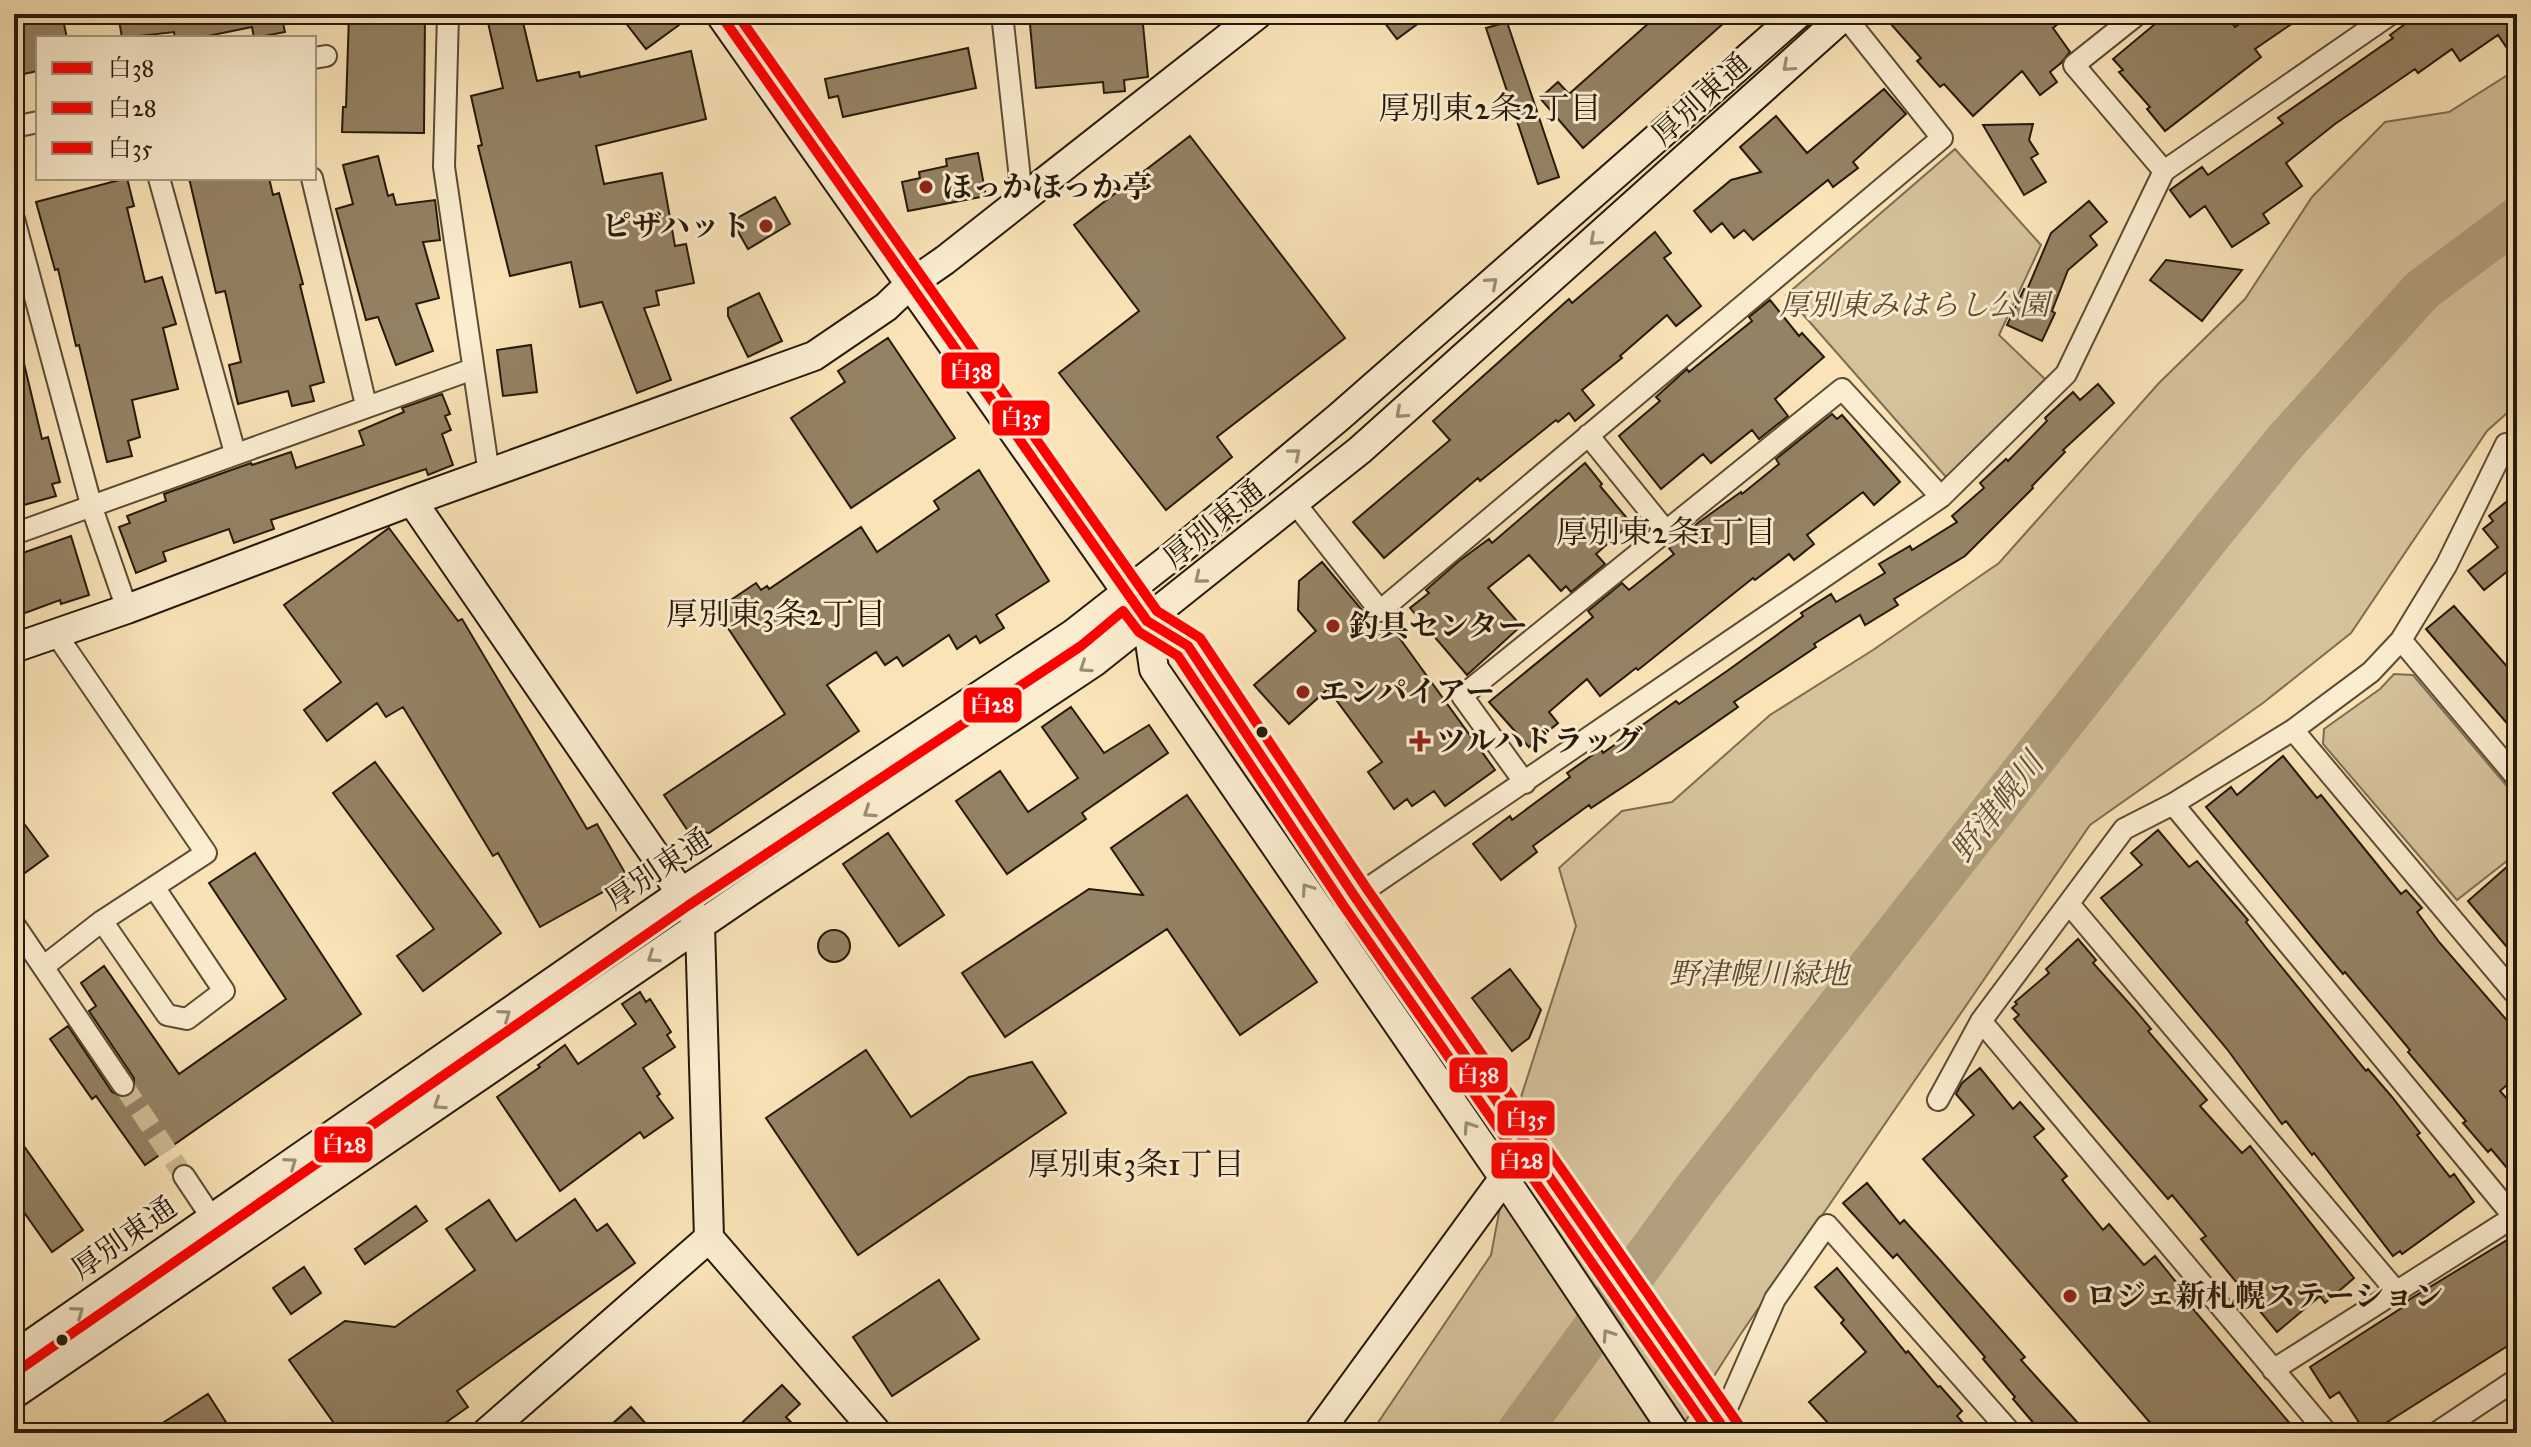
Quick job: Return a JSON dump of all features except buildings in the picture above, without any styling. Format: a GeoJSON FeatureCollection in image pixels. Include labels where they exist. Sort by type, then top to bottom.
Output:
{"type":"FeatureCollection","features":[{"type":"Feature","properties":{"kind":"street"},"geometry":{"type":"LineString","coordinates":[[448,14],[444,167],[489,474]]}},
{"type":"Feature","properties":{"kind":"street"},"geometry":{"type":"LineString","coordinates":[[720,14],[1147,621],[1188,646],[1355,897],[1724,1428]]}},
{"type":"Feature","properties":{"kind":"street"},"geometry":{"type":"LineString","coordinates":[[1002,14],[1022,197]]}},
{"type":"Feature","properties":{"kind":"street"},"geometry":{"type":"LineString","coordinates":[[14,648],[814,356],[886,307],[909,285],[1258,14]]}},
{"type":"Feature","properties":{"kind":"street","name":"厚別東通"},"geometry":{"type":"LineString","coordinates":[[14,1356],[681,893],[1073,634],[1174,555],[1339,417],[1798,14]]}},
{"type":"Feature","properties":{"kind":"street"},"geometry":{"type":"LineString","coordinates":[[2138,14],[2074,65],[2164,171]]}},
{"type":"Feature","properties":{"kind":"street"},"geometry":{"type":"LineString","coordinates":[[1330,924],[1355,897],[1941,497],[2066,374],[2164,171],[2391,14]]}},
{"type":"Feature","properties":{"kind":"street"},"geometry":{"type":"LineString","coordinates":[[1295,503],[1380,611],[1942,138],[1845,15]]}},
{"type":"Feature","properties":{"kind":"street","name":"厚別東通"},"geometry":{"type":"LineString","coordinates":[[14,1394],[700,926],[1094,662],[1360,450],[1845,15]]}},
{"type":"Feature","properties":{"kind":"street"},"geometry":{"type":"LineString","coordinates":[[14,127],[36,122]]}},
{"type":"Feature","properties":{"kind":"street"},"geometry":{"type":"LineString","coordinates":[[160,180],[235,453]]}},
{"type":"Feature","properties":{"kind":"street"},"geometry":{"type":"LineString","coordinates":[[312,180],[366,405]]}},
{"type":"Feature","properties":{"kind":"street"},"geometry":{"type":"LineString","coordinates":[[14,219],[92,508],[127,609]]}},
{"type":"Feature","properties":{"kind":"street"},"geometry":{"type":"LineString","coordinates":[[14,534],[473,369]]}},
{"type":"Feature","properties":{"kind":"street"},"geometry":{"type":"LineString","coordinates":[[1525,783],[1462,696],[1842,389],[1941,497]]}},
{"type":"Feature","properties":{"kind":"street"},"geometry":{"type":"LineString","coordinates":[[1588,435],[1665,530]]}},
{"type":"Feature","properties":{"kind":"street"},"geometry":{"type":"LineString","coordinates":[[1938,1100],[1981,1021],[2124,829],[2173,804],[2293,730],[2371,672],[2401,640],[2446,566],[2506,444],[2517,444]]}},
{"type":"Feature","properties":{"kind":"street"},"geometry":{"type":"LineString","coordinates":[[412,501],[681,893],[700,926],[709,1238],[877,1433]]}},
{"type":"Feature","properties":{"kind":"street"},"geometry":{"type":"LineString","coordinates":[[1147,621],[1154,669],[1675,1433]]}},
{"type":"Feature","properties":{"kind":"street"},"geometry":{"type":"LineString","coordinates":[[43,967],[102,921],[206,853],[56,634]]}},
{"type":"Feature","properties":{"kind":"street"},"geometry":{"type":"LineString","coordinates":[[2401,640],[2517,778]]}},
{"type":"Feature","properties":{"kind":"street"},"geometry":{"type":"LineString","coordinates":[[2293,730],[2517,996]]}},
{"type":"Feature","properties":{"kind":"street"},"geometry":{"type":"LineString","coordinates":[[2173,804],[2516,1216],[2273,1370]]}},
{"type":"Feature","properties":{"kind":"street"},"geometry":{"type":"LineString","coordinates":[[102,921],[167,1015],[187,1019],[224,991],[154,887]]}},
{"type":"Feature","properties":{"kind":"street"},"geometry":{"type":"LineString","coordinates":[[2069,904],[2396,1291]]}},
{"type":"Feature","properties":{"kind":"street"},"geometry":{"type":"LineString","coordinates":[[14,924],[123,1085]]}},
{"type":"Feature","properties":{"kind":"street"},"geometry":{"type":"LineString","coordinates":[[1981,1021],[2327,1433]]}},
{"type":"Feature","properties":{"kind":"street"},"geometry":{"type":"LineString","coordinates":[[1318,1433],[1504,1178],[1530,1151]]}},
{"type":"Feature","properties":{"kind":"street"},"geometry":{"type":"LineString","coordinates":[[184,1176],[212,1218]]}},
{"type":"Feature","properties":{"kind":"street"},"geometry":{"type":"LineString","coordinates":[[1724,1428],[1775,1299],[1827,1225],[2011,1433]]}},
{"type":"Feature","properties":{"kind":"street"},"geometry":{"type":"LineString","coordinates":[[486,1433],[709,1238]]}},
{"type":"Feature","properties":{"kind":"street"},"geometry":{"type":"LineString","coordinates":[[2436,1433],[2517,1379]]}},
{"type":"Feature","properties":{"kind":"green space","name":"野津幌川緑地"},"geometry":{"type":"Polygon","coordinates":[[[2517,69],[2517,404],[2487,431],[2351,633],[2263,703],[2090,825],[1740,1335],[1678,1433],[1371,1433],[1491,1255],[1521,1097],[1576,926],[1559,868],[1622,811],[1672,802],[1770,715],[1873,650],[1999,563],[2159,383],[2245,299],[2312,197],[2385,122],[2449,112],[2517,69]]]}},
{"type":"Feature","properties":{"kind":"green space","name":"厚別東みはらし公園"},"geometry":{"type":"Polygon","coordinates":[[[1955,149],[2041,245],[1999,335],[2048,382],[1946,477],[1786,295],[1955,149]]]}},
{"type":"Feature","properties":{"kind":"green space"},"geometry":{"type":"Polygon","coordinates":[[[2394,674],[2413,675],[2517,798],[2517,853],[2457,900],[2323,744],[2324,729],[2380,689],[2394,674]]]}},
{"type":"Feature","properties":{"kind":"waterway","name":"野津幌川"},"geometry":{"type":"LineString","coordinates":[[1518,1433],[1695,1190],[2285,442],[2422,290],[2517,219]]}},
{"type":"Feature","properties":{"kind":"tunnel"},"geometry":{"type":"LineString","coordinates":[[123,1085],[184,1176]]}},
{"type":"Feature","properties":{"kind":"transit line","name":"白38"},"geometry":{"type":"LineString","coordinates":[[720,14],[1147,621],[1188,646],[1355,897],[1727,1433]]}},
{"type":"Feature","properties":{"kind":"transit line","name":"白35"},"geometry":{"type":"LineString","coordinates":[[737,14],[1157,611],[1200,638],[1367,889],[1739,1425]]}},
{"type":"Feature","properties":{"kind":"transit line","name":"白28"},"geometry":{"type":"LineString","coordinates":[[22,1368],[689,905],[1081,646],[1123,611],[1139,632],[1178,656],[1343,905],[1710,1433]]}},
{"type":"Feature","properties":{"kind":"place","name":"ほっかほっか亭"},"geometry":{"type":"Point","coordinates":[926,187]}},
{"type":"Feature","properties":{"kind":"place","name":"ピザハット"},"geometry":{"type":"Point","coordinates":[766,226]}},
{"type":"Feature","properties":{"kind":"place","name":"釣具センター"},"geometry":{"type":"Point","coordinates":[1333,626]}},
{"type":"Feature","properties":{"kind":"place","name":"エンパイアー"},"geometry":{"type":"Point","coordinates":[1303,692]}},
{"type":"Feature","properties":{"kind":"place","name":"ツルハドラッグ"},"geometry":{"type":"Point","coordinates":[1420,741]}},
{"type":"Feature","properties":{"kind":"place","name":"ロジェ新札幌ステーション"},"geometry":{"type":"Point","coordinates":[2070,1296]}},
{"type":"Feature","properties":{"kind":"district","name":"厚別東2条2丁目"},"geometry":{"type":"Point","coordinates":[1490,108]}},
{"type":"Feature","properties":{"kind":"district","name":"厚別東2条1丁目"},"geometry":{"type":"Point","coordinates":[1666,532]}},
{"type":"Feature","properties":{"kind":"district","name":"厚別東3条2丁目"},"geometry":{"type":"Point","coordinates":[776,614]}},
{"type":"Feature","properties":{"kind":"district","name":"厚別東3条1丁目"},"geometry":{"type":"Point","coordinates":[1136,1164]}}]}
